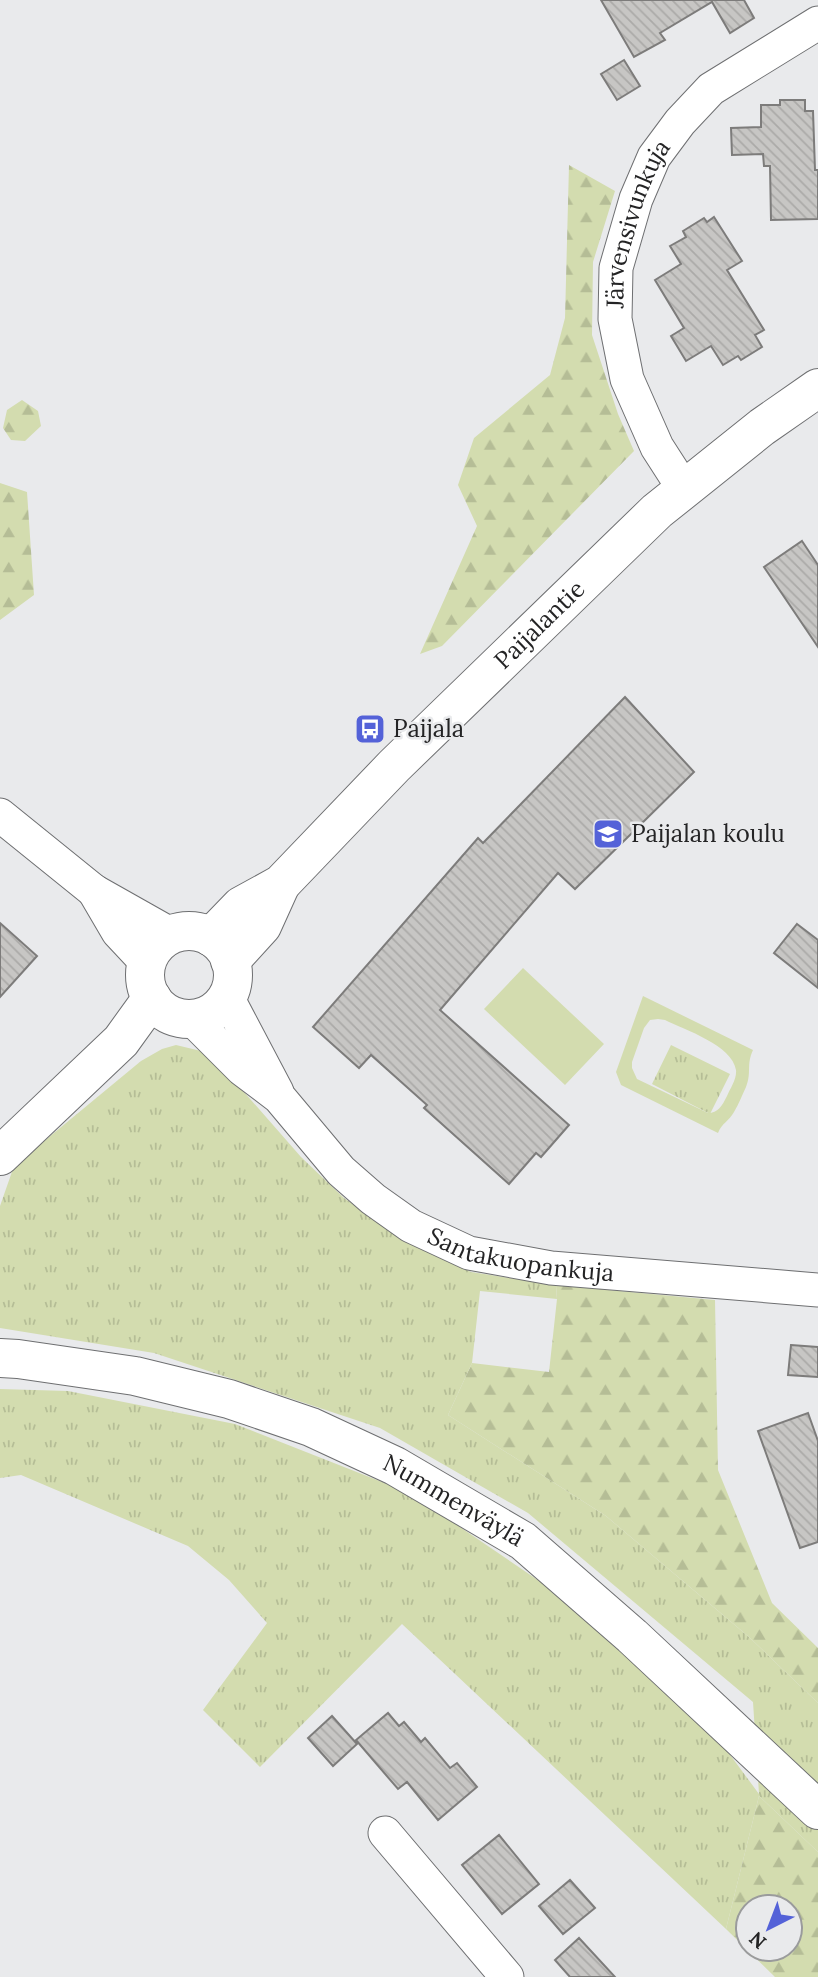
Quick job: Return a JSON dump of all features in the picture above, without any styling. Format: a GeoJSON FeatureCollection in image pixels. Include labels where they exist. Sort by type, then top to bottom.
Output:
{"type":"FeatureCollection","features":[{"type":"Feature","properties":{"kind":"street","name":"Järvensivunkuja"},"geometry":{"type":"LineString","coordinates":[[684,489],[657,447],[627,379],[615,319],[615,268],[636,199],[654,157],[680,122],[711,89],[818,23]]}},
{"type":"Feature","properties":{"kind":"street","name":"Paijalantie"},"geometry":{"type":"LineString","coordinates":[[223,965],[241,906],[281,884],[394,766],[657,511],[762,427],[818,388]]}},
{"type":"Feature","properties":{"kind":"street"},"geometry":{"type":"LineString","coordinates":[[0,815],[94,891],[172,935]]}},
{"type":"Feature","properties":{"kind":"street","name":"Santakuopankuja"},"geometry":{"type":"LineString","coordinates":[[94,891],[118,932],[166,999],[242,1069],[279,1097],[341,1171],[373,1199],[411,1226],[469,1253],[551,1268],[818,1290]]}},
{"type":"Feature","properties":{"kind":"street"},"geometry":{"type":"LineString","coordinates":[[198,932],[223,965],[218,1009],[206,1016],[166,999],[152,951],[161,941],[172,935],[198,932]]}},
{"type":"Feature","properties":{"kind":"street","name":"Santakuopankuja"},"geometry":{"type":"LineString","coordinates":[[223,965],[279,1097]]}},
{"type":"Feature","properties":{"kind":"street"},"geometry":{"type":"LineString","coordinates":[[0,1156],[166,999]]}},
{"type":"Feature","properties":{"kind":"street","name":"Nummenväylä"},"geometry":{"type":"LineString","coordinates":[[0,1358],[135,1376],[229,1399],[311,1427],[395,1466],[523,1541],[632,1636],[818,1810]]}},
{"type":"Feature","properties":{"kind":"street"},"geometry":{"type":"LineString","coordinates":[[385,1833],[507,1977]]}},
{"type":"Feature","properties":{"kind":"green space"},"geometry":{"type":"Polygon","coordinates":[[[569,165],[615,191],[593,262],[592,335],[618,414],[634,451],[442,646],[420,654],[477,526],[458,485],[474,438],[550,375],[565,318],[569,165]]]}},
{"type":"Feature","properties":{"kind":"green space"},"geometry":{"type":"Polygon","coordinates":[[[22,400],[38,411],[41,426],[25,441],[11,440],[3,428],[7,410],[22,400]]]}},
{"type":"Feature","properties":{"kind":"green space"},"geometry":{"type":"Polygon","coordinates":[[[0,483],[27,492],[34,595],[0,620],[0,483]]]}},
{"type":"Feature","properties":{"kind":"green space"},"geometry":{"type":"Polygon","coordinates":[[[523,968],[604,1044],[565,1085],[484,1009],[523,968]]]}},
{"type":"Feature","properties":{"kind":"green space"},"geometry":{"type":"Polygon","coordinates":[[[643,996],[753,1050],[746,1087],[734,1112],[718,1133],[621,1085],[616,1072],[643,996]],[[650,1020],[644,1028],[632,1062],[637,1079],[708,1113],[714,1112],[723,1103],[734,1080],[736,1070],[733,1061],[706,1039],[665,1020],[650,1020]]]}},
{"type":"Feature","properties":{"kind":"green space"},"geometry":{"type":"Polygon","coordinates":[[[176,1045],[201,1051],[216,1060],[301,1157],[344,1198],[397,1234],[471,1272],[556,1285],[557,1299],[480,1291],[472,1363],[448,1415],[606,1516],[749,1637],[818,1703],[818,1852],[759,1796],[726,1929],[402,1624],[260,1767],[203,1710],[267,1623],[229,1580],[188,1546],[21,1475],[0,1478],[0,1389],[68,1391],[235,1424],[410,1493],[551,1589],[711,1729],[759,1794],[753,1702],[528,1513],[380,1428],[154,1353],[0,1328],[0,1206],[14,1166],[141,1061],[162,1049],[176,1045]]]}},
{"type":"Feature","properties":{"kind":"green space"},"geometry":{"type":"Polygon","coordinates":[[[671,1045],[730,1074],[710,1114],[652,1084],[671,1045]]]}},
{"type":"Feature","properties":{"kind":"green space"},"geometry":{"type":"Polygon","coordinates":[[[556,1285],[715,1300],[718,1470],[772,1603],[818,1648],[818,1703],[749,1637],[606,1516],[448,1415],[472,1363],[549,1372],[557,1299],[556,1285]]]}},
{"type":"Feature","properties":{"kind":"green space"},"geometry":{"type":"Polygon","coordinates":[[[759,1796],[818,1852],[818,1977],[775,1977],[761,1963],[804,1963],[804,1893],[735,1893],[759,1796]]]}},
{"type":"Feature","properties":{"kind":"green space"},"geometry":{"type":"Polygon","coordinates":[[[734,1897],[734,1937],[726,1929],[734,1897]]]}},
{"type":"Feature","properties":{"kind":"building"},"geometry":{"type":"Polygon","coordinates":[[[601,0],[744,0],[754,18],[730,33],[712,2],[660,33],[665,40],[634,57],[601,0]]]}},
{"type":"Feature","properties":{"kind":"building"},"geometry":{"type":"Polygon","coordinates":[[[624,60],[640,86],[617,100],[601,74],[624,60]]]}},
{"type":"Feature","properties":{"kind":"building"},"geometry":{"type":"Polygon","coordinates":[[[780,100],[805,100],[805,111],[813,111],[815,170],[818,170],[818,219],[771,220],[770,166],[764,166],[763,154],[732,155],[731,128],[761,127],[761,105],[780,105],[780,100]]]}},
{"type":"Feature","properties":{"kind":"building"},"geometry":{"type":"Polygon","coordinates":[[[714,217],[742,261],[727,270],[764,330],[755,335],[762,347],[741,360],[738,356],[723,365],[711,346],[686,361],[671,336],[684,328],[655,280],[681,264],[670,246],[686,237],[683,231],[704,218],[707,222],[714,217]]]}},
{"type":"Feature","properties":{"kind":"building"},"geometry":{"type":"Polygon","coordinates":[[[802,541],[818,565],[818,647],[764,567],[802,541]]]}},
{"type":"Feature","properties":{"kind":"building"},"geometry":{"type":"Polygon","coordinates":[[[625,697],[694,772],[575,889],[558,873],[440,1010],[569,1125],[541,1157],[536,1153],[509,1184],[424,1108],[427,1105],[371,1055],[359,1068],[313,1027],[478,838],[483,843],[625,697]]]}},
{"type":"Feature","properties":{"kind":"building"},"geometry":{"type":"Polygon","coordinates":[[[0,923],[37,956],[0,997],[0,923]]]}},
{"type":"Feature","properties":{"kind":"building"},"geometry":{"type":"Polygon","coordinates":[[[797,924],[818,940],[818,988],[774,953],[797,924]]]}},
{"type":"Feature","properties":{"kind":"building"},"geometry":{"type":"Polygon","coordinates":[[[791,1345],[818,1347],[818,1377],[788,1375],[791,1345]]]}},
{"type":"Feature","properties":{"kind":"building"},"geometry":{"type":"Polygon","coordinates":[[[808,1413],[818,1441],[818,1542],[800,1548],[758,1431],[808,1413]]]}},
{"type":"Feature","properties":{"kind":"building"},"geometry":{"type":"Polygon","coordinates":[[[388,1713],[399,1726],[404,1722],[421,1742],[425,1738],[450,1768],[457,1763],[477,1787],[438,1820],[407,1782],[398,1789],[356,1740],[388,1713]]]}},
{"type":"Feature","properties":{"kind":"building"},"geometry":{"type":"Polygon","coordinates":[[[332,1716],[357,1744],[333,1766],[308,1738],[332,1716]]]}},
{"type":"Feature","properties":{"kind":"building"},"geometry":{"type":"Polygon","coordinates":[[[499,1835],[539,1884],[502,1914],[462,1865],[499,1835]]]}},
{"type":"Feature","properties":{"kind":"building"},"geometry":{"type":"Polygon","coordinates":[[[570,1880],[595,1908],[563,1934],[539,1906],[570,1880]]]}},
{"type":"Feature","properties":{"kind":"building"},"geometry":{"type":"Polygon","coordinates":[[[579,1938],[615,1977],[570,1977],[555,1960],[579,1938]]]}},
{"type":"Feature","properties":{"kind":"place","name":"Paijala"},"geometry":{"type":"Point","coordinates":[370,729]}},
{"type":"Feature","properties":{"kind":"place","name":"Paijalan koulu"},"geometry":{"type":"Point","coordinates":[608,834]}}]}
